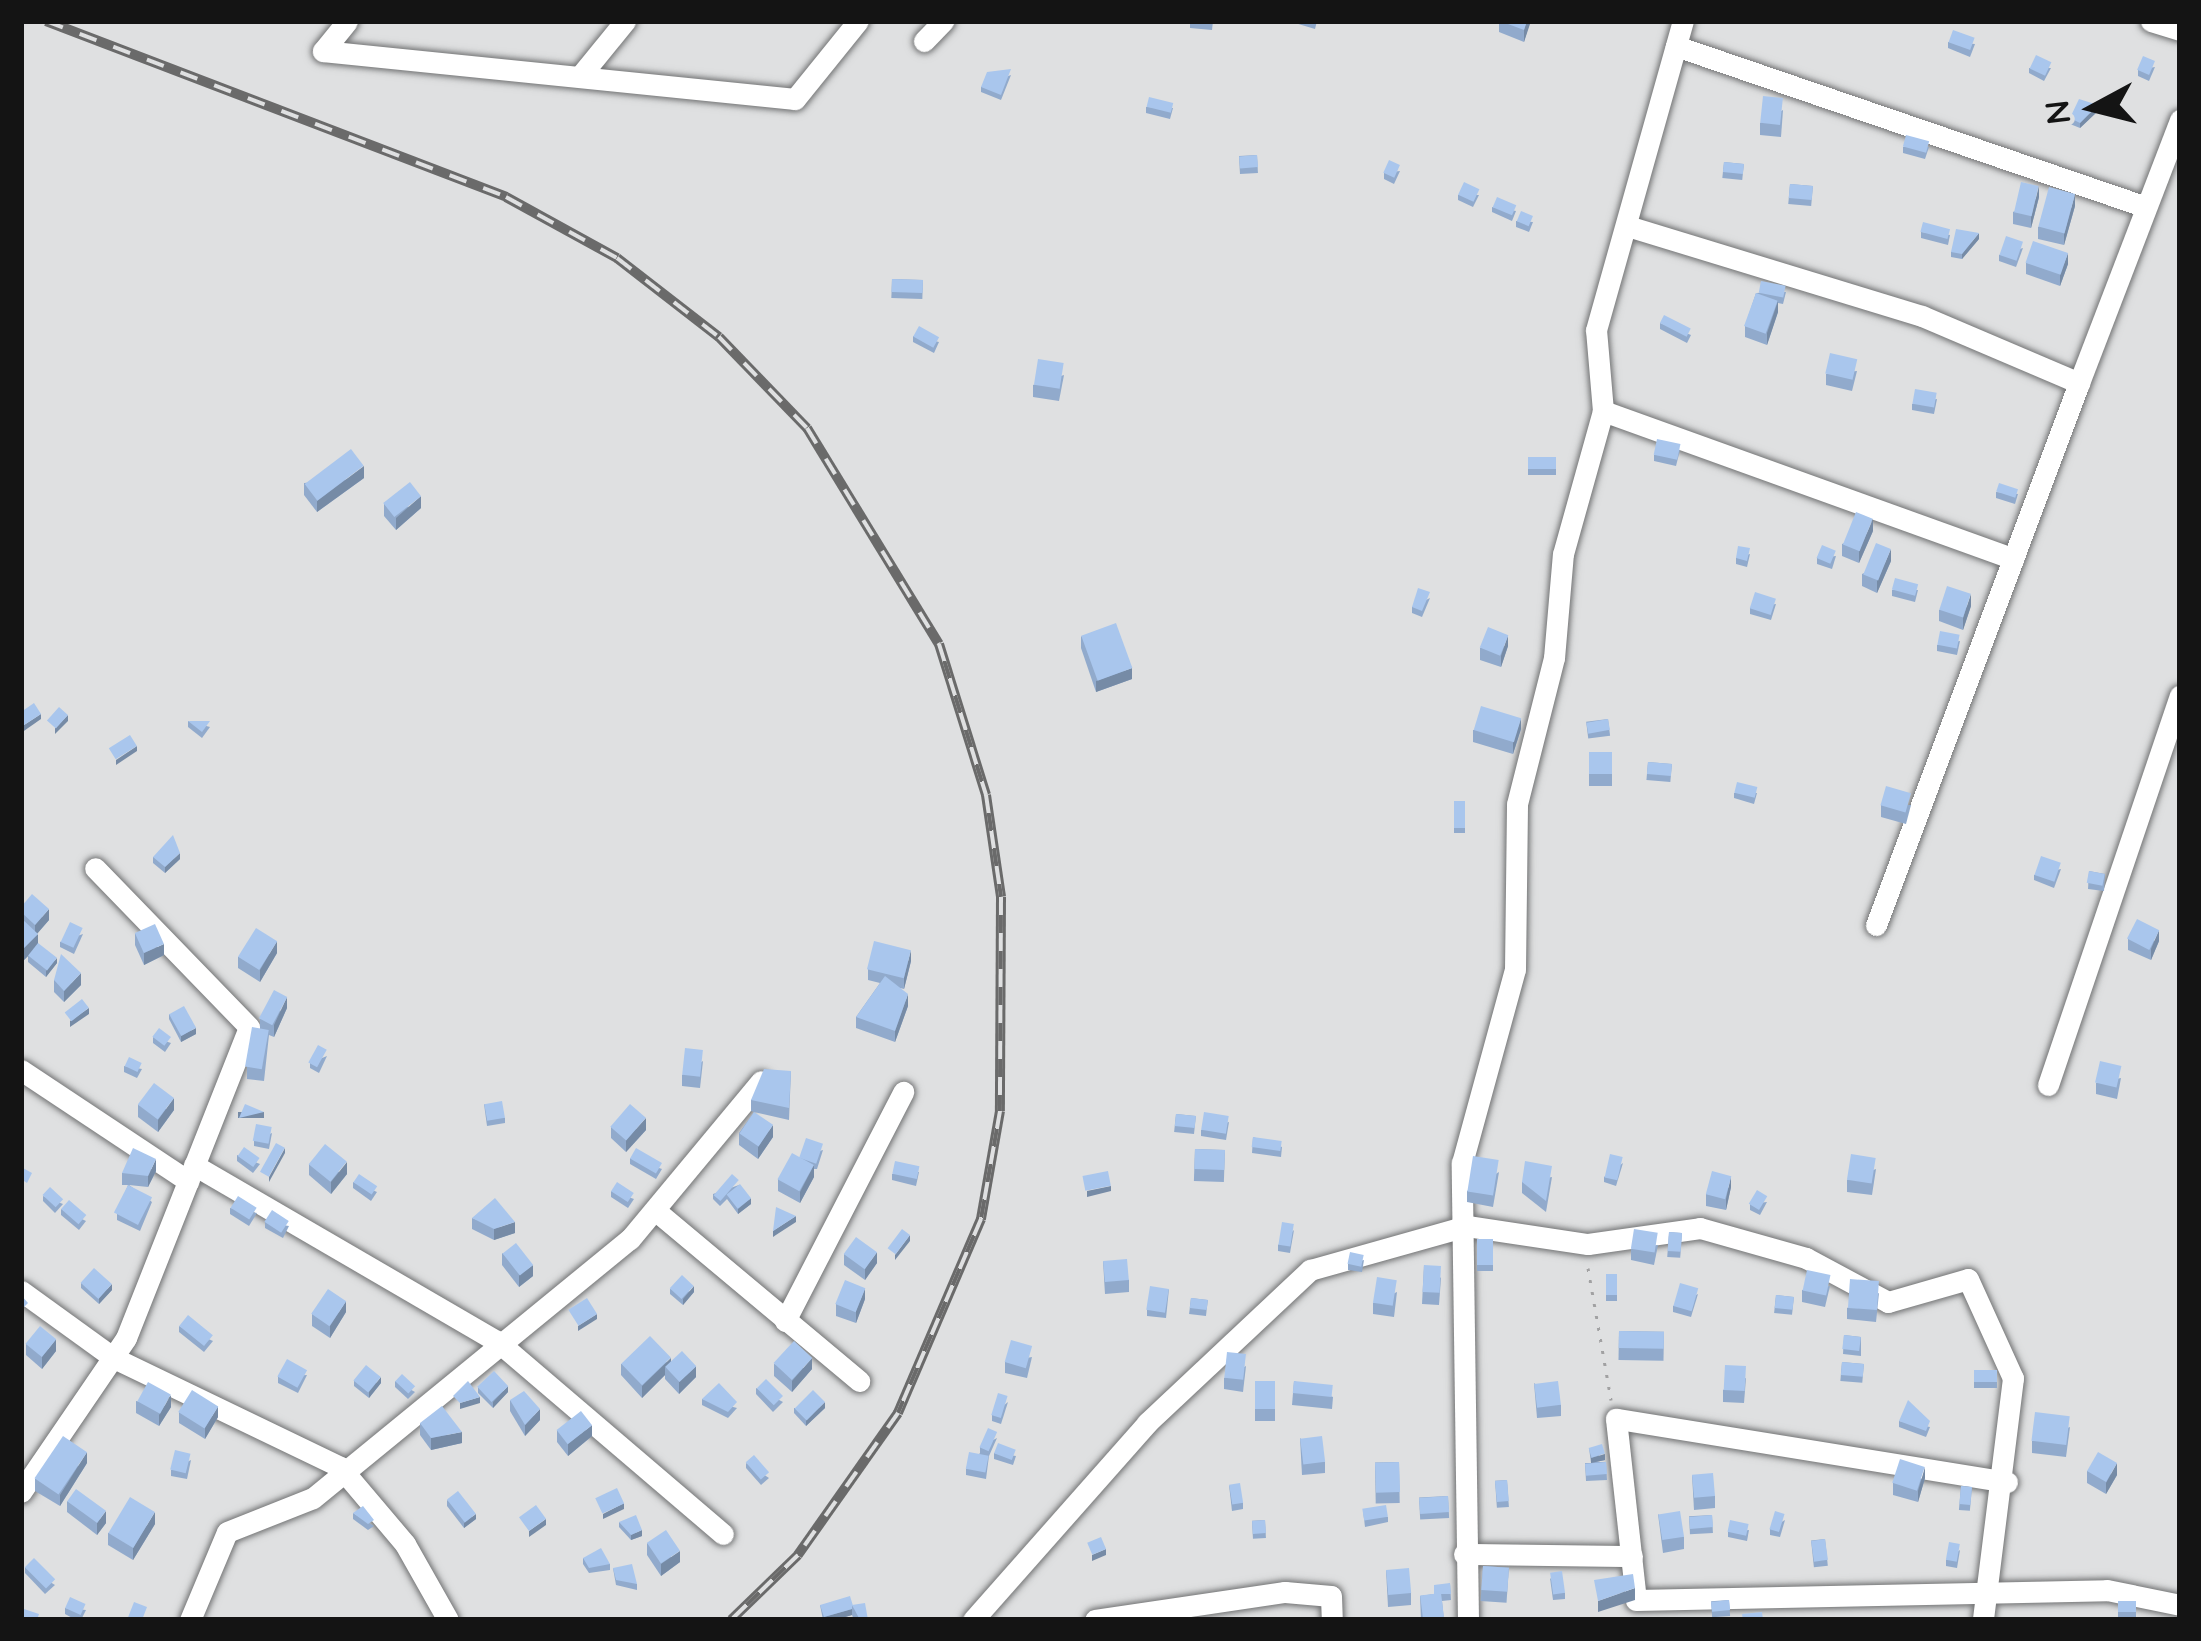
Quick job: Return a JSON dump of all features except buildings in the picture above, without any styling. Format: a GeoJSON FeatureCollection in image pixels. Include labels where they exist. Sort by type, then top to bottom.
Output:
{"type":"FeatureCollection","features":[{"type":"Feature","properties":{"kind":"street"},"geometry":{"type":"LineString","coordinates":[[347,21],[323,50],[795,99],[858,21]]}},
{"type":"Feature","properties":{"kind":"street"},"geometry":{"type":"LineString","coordinates":[[581,75],[625,21]]}},
{"type":"Feature","properties":{"kind":"street"},"geometry":{"type":"LineString","coordinates":[[924,41],[943,21]]}},
{"type":"Feature","properties":{"kind":"street"},"geometry":{"type":"LineString","coordinates":[[1468,1620],[1464,1554],[1468,1226],[1462,1163],[1515,969],[1517,804],[1554,658],[1563,554],[1603,411],[1596,330],[1631,227],[1683,21]]}},
{"type":"Feature","properties":{"kind":"street"},"geometry":{"type":"LineString","coordinates":[[2151,21],[2180,30]]}},
{"type":"Feature","properties":{"kind":"street"},"geometry":{"type":"LineString","coordinates":[[1676,46],[2146,207]]}},
{"type":"Feature","properties":{"kind":"street"},"geometry":{"type":"LineString","coordinates":[[1876,925],[2180,119]]}},
{"type":"Feature","properties":{"kind":"street"},"geometry":{"type":"LineString","coordinates":[[1631,227],[1922,316],[2079,383]]}},
{"type":"Feature","properties":{"kind":"street"},"geometry":{"type":"LineString","coordinates":[[1603,411],[2013,559]]}},
{"type":"Feature","properties":{"kind":"street"},"geometry":{"type":"LineString","coordinates":[[2048,1085],[2180,696]]}},
{"type":"Feature","properties":{"kind":"street"},"geometry":{"type":"LineString","coordinates":[[21,1492],[114,1358],[191,1173],[247,1017],[158,942],[95,868]]}},
{"type":"Feature","properties":{"kind":"street"},"geometry":{"type":"LineString","coordinates":[[21,1070],[191,1173],[497,1341],[723,1534]]}},
{"type":"Feature","properties":{"kind":"street"},"geometry":{"type":"LineString","coordinates":[[190,1620],[227,1532],[313,1498],[340,1467],[656,1211],[761,1081]]}},
{"type":"Feature","properties":{"kind":"street"},"geometry":{"type":"LineString","coordinates":[[785,1321],[903,1092]]}},
{"type":"Feature","properties":{"kind":"street"},"geometry":{"type":"LineString","coordinates":[[656,1211],[859,1381]]}},
{"type":"Feature","properties":{"kind":"street"},"geometry":{"type":"LineString","coordinates":[[974,1620],[1177,1392],[1310,1270],[1468,1226],[1588,1244],[1700,1228],[1806,1258],[1888,1302],[1968,1279],[2013,1378],[2006,1482],[1983,1620]]}},
{"type":"Feature","properties":{"kind":"street"},"geometry":{"type":"LineString","coordinates":[[21,1291],[114,1358],[340,1467],[405,1544],[448,1620]]}},
{"type":"Feature","properties":{"kind":"street"},"geometry":{"type":"LineString","coordinates":[[2006,1482],[1616,1419],[1638,1610],[2107,1590],[2180,1605]]}},
{"type":"Feature","properties":{"kind":"street"},"geometry":{"type":"LineString","coordinates":[[1464,1554],[1632,1556]]}},
{"type":"Feature","properties":{"kind":"street"},"geometry":{"type":"LineString","coordinates":[[1095,1620],[1285,1592],[1331,1596],[1332,1620]]}},
{"type":"Feature","properties":{"kind":"path"},"geometry":{"type":"LineString","coordinates":[[1588,1244],[1588,1312],[1616,1419]]}},
{"type":"Feature","properties":{"kind":"railway"},"geometry":{"type":"LineString","coordinates":[[46,21],[506,197],[617,258],[719,337],[807,428],[939,644],[986,795],[1001,897],[1000,1111],[981,1219],[898,1413],[798,1555],[731,1620]]}}]}
